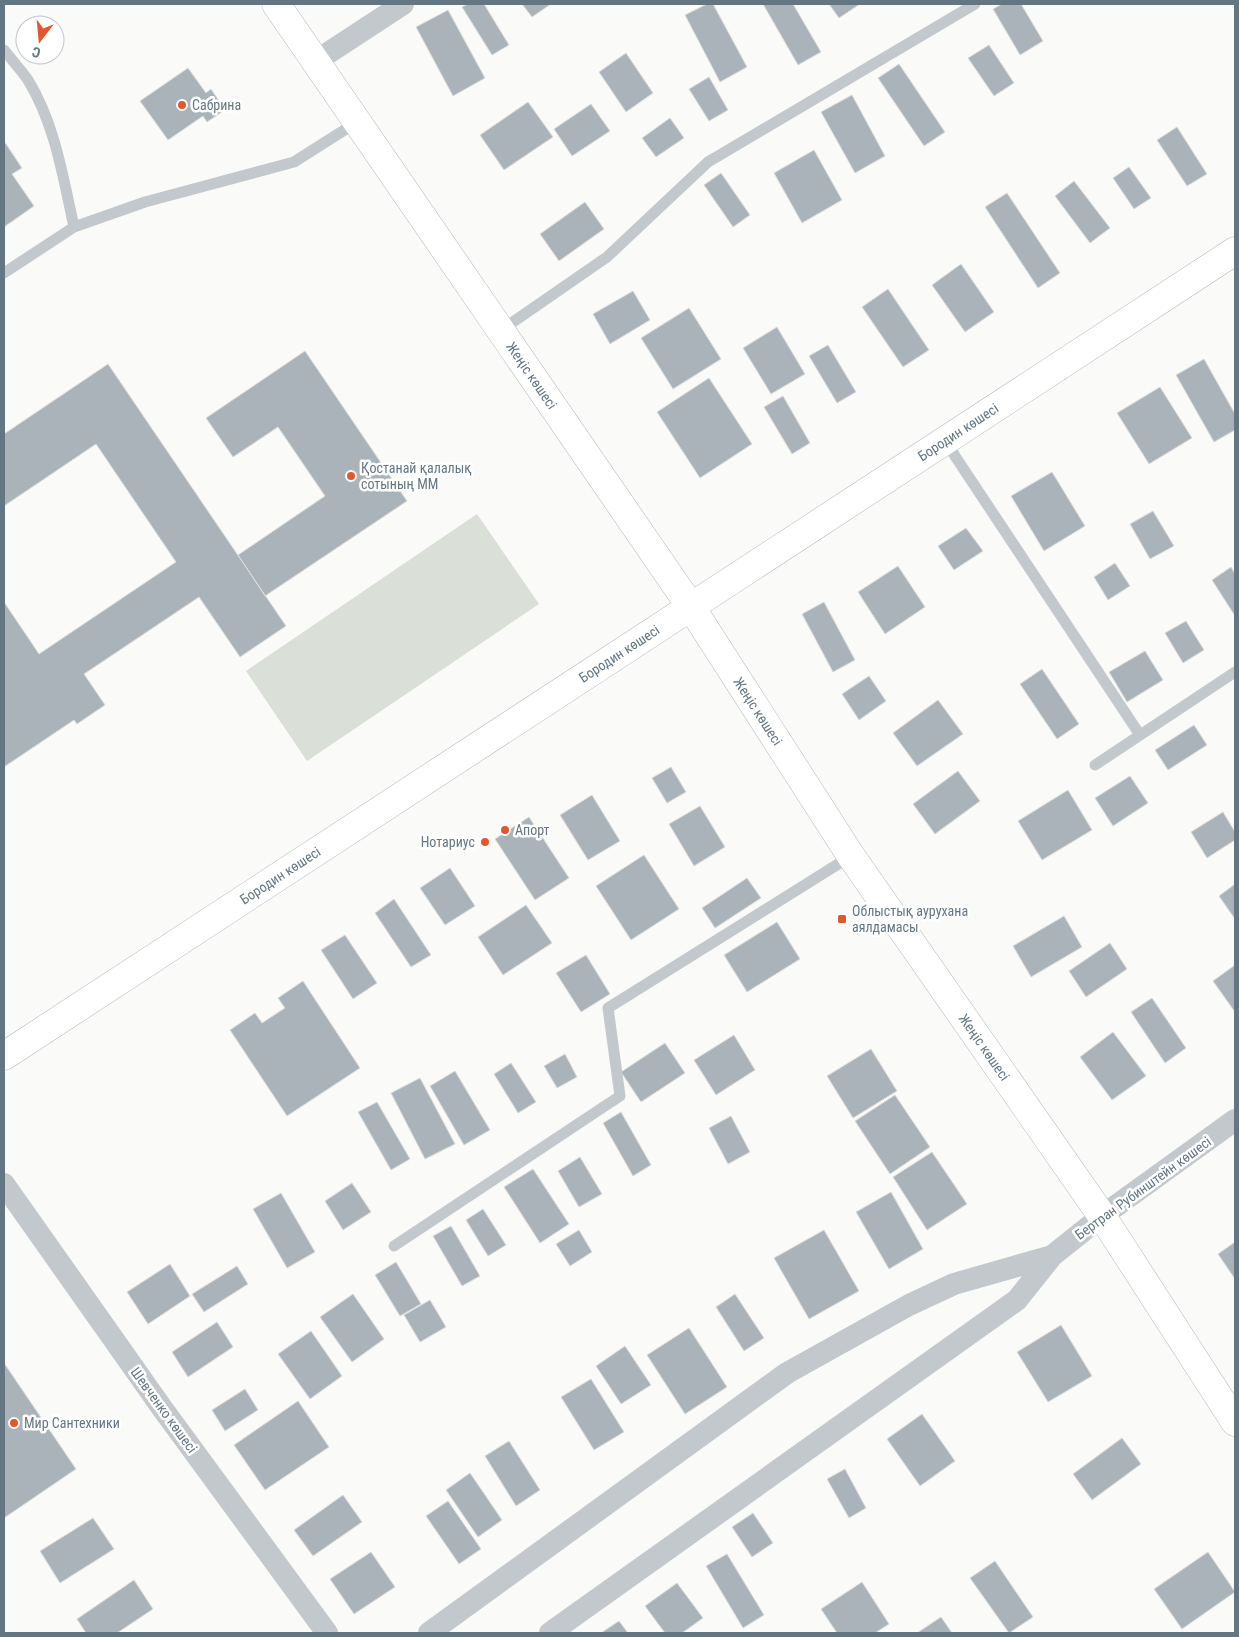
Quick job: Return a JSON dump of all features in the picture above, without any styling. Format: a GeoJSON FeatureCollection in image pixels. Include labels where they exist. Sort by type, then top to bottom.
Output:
{"type":"FeatureCollection","features":[{"type":"Feature","properties":{"kind":"street","name":"Жеңіс көшесі"},"geometry":{"type":"LineString","coordinates":[[276,4],[691,606],[851,856],[1102,1216],[1235,1422]]}},
{"type":"Feature","properties":{"kind":"street"},"geometry":{"type":"LineString","coordinates":[[316,61],[404,4]]}},
{"type":"Feature","properties":{"kind":"street","name":"Бородин көшесі"},"geometry":{"type":"LineString","coordinates":[[4,1056],[1235,251]]}},
{"type":"Feature","properties":{"kind":"street","name":"Бертран Рубинштейн көшесі"},"geometry":{"type":"LineString","coordinates":[[1052,1256],[1102,1216],[1235,1120]]}},
{"type":"Feature","properties":{"kind":"street","name":"Шевченко көшесі"},"geometry":{"type":"LineString","coordinates":[[4,1184],[156,1400],[327,1633]]}},
{"type":"Feature","properties":{"kind":"street"},"geometry":{"type":"LineString","coordinates":[[428,1633],[787,1373],[909,1305],[945,1288],[1052,1256]]}},
{"type":"Feature","properties":{"kind":"street"},"geometry":{"type":"LineString","coordinates":[[550,1633],[1017,1300],[1052,1256]]}},
{"type":"Feature","properties":{"kind":"lane"},"geometry":{"type":"LineString","coordinates":[[500,331],[607,257],[708,162],[974,4]]}},
{"type":"Feature","properties":{"kind":"lane"},"geometry":{"type":"LineString","coordinates":[[4,50],[28,80],[46,117],[56,147],[74,227]]}},
{"type":"Feature","properties":{"kind":"lane"},"geometry":{"type":"LineString","coordinates":[[4,273],[74,227],[145,202],[294,162],[357,122]]}},
{"type":"Feature","properties":{"kind":"lane"},"geometry":{"type":"LineString","coordinates":[[945,441],[1140,735]]}},
{"type":"Feature","properties":{"kind":"lane"},"geometry":{"type":"LineString","coordinates":[[1095,765],[1235,672]]}},
{"type":"Feature","properties":{"kind":"lane"},"geometry":{"type":"LineString","coordinates":[[394,1246],[620,1096],[608,1008],[851,856]]}},
{"type":"Feature","properties":{"kind":"shaded area"},"geometry":{"type":"Polygon","coordinates":[[[477,514],[539,604],[307,761],[246,671],[477,514]]]}},
{"type":"Feature","properties":{"kind":"building"},"geometry":{"type":"Polygon","coordinates":[[[468,4],[484,4],[509,45],[492,55],[462,7],[468,4]]]}},
{"type":"Feature","properties":{"kind":"building"},"geometry":{"type":"Polygon","coordinates":[[[522,4],[551,4],[532,17],[522,4]]]}},
{"type":"Feature","properties":{"kind":"building"},"geometry":{"type":"Polygon","coordinates":[[[707,4],[713,4],[747,67],[720,82],[685,15],[707,4]]]}},
{"type":"Feature","properties":{"kind":"building"},"geometry":{"type":"Polygon","coordinates":[[[763,4],[793,4],[821,52],[798,65],[763,4]]]}},
{"type":"Feature","properties":{"kind":"building"},"geometry":{"type":"Polygon","coordinates":[[[829,4],[860,4],[839,18],[829,4]]]}},
{"type":"Feature","properties":{"kind":"building"},"geometry":{"type":"Polygon","coordinates":[[[1002,4],[1021,4],[1043,41],[1020,55],[993,9],[1002,4]]]}},
{"type":"Feature","properties":{"kind":"building"},"geometry":{"type":"Polygon","coordinates":[[[448,10],[485,78],[453,96],[416,27],[448,10]]]}},
{"type":"Feature","properties":{"kind":"building"},"geometry":{"type":"Polygon","coordinates":[[[989,45],[1014,83],[994,96],[968,58],[989,45]]]}},
{"type":"Feature","properties":{"kind":"building"},"geometry":{"type":"Polygon","coordinates":[[[626,53],[653,93],[626,112],[599,72],[626,53]]]}},
{"type":"Feature","properties":{"kind":"building"},"geometry":{"type":"Polygon","coordinates":[[[899,64],[945,132],[924,146],[878,78],[899,64]]]}},
{"type":"Feature","properties":{"kind":"building","name":"Сабрина"},"geometry":{"type":"Polygon","coordinates":[[[188,68],[206,93],[211,89],[225,110],[207,122],[203,116],[168,140],[140,101],[188,68]]]}},
{"type":"Feature","properties":{"kind":"building"},"geometry":{"type":"Polygon","coordinates":[[[709,77],[728,110],[709,121],[689,89],[709,77]]]}},
{"type":"Feature","properties":{"kind":"building"},"geometry":{"type":"Polygon","coordinates":[[[852,95],[885,156],[855,173],[821,112],[852,95]]]}},
{"type":"Feature","properties":{"kind":"building"},"geometry":{"type":"Polygon","coordinates":[[[528,102],[553,137],[504,170],[480,135],[528,102]]]}},
{"type":"Feature","properties":{"kind":"building"},"geometry":{"type":"Polygon","coordinates":[[[591,104],[610,131],[572,156],[554,129],[591,104]]]}},
{"type":"Feature","properties":{"kind":"building"},"geometry":{"type":"Polygon","coordinates":[[[670,118],[684,138],[656,157],[642,138],[670,118]]]}},
{"type":"Feature","properties":{"kind":"building"},"geometry":{"type":"Polygon","coordinates":[[[1177,127],[1207,174],[1187,186],[1157,140],[1177,127]]]}},
{"type":"Feature","properties":{"kind":"building"},"geometry":{"type":"Polygon","coordinates":[[[4,141],[22,168],[12,174],[34,206],[4,227],[4,141]]]}},
{"type":"Feature","properties":{"kind":"building"},"geometry":{"type":"Polygon","coordinates":[[[814,150],[842,200],[802,223],[774,173],[814,150]]]}},
{"type":"Feature","properties":{"kind":"building"},"geometry":{"type":"Polygon","coordinates":[[[1129,167],[1151,198],[1134,209],[1113,178],[1129,167]]]}},
{"type":"Feature","properties":{"kind":"building"},"geometry":{"type":"Polygon","coordinates":[[[721,173],[750,215],[733,227],[704,185],[721,173]]]}},
{"type":"Feature","properties":{"kind":"building"},"geometry":{"type":"Polygon","coordinates":[[[1074,181],[1110,228],[1090,243],[1055,196],[1074,181]]]}},
{"type":"Feature","properties":{"kind":"building"},"geometry":{"type":"Polygon","coordinates":[[[1007,193],[1060,273],[1038,288],[985,207],[1007,193]]]}},
{"type":"Feature","properties":{"kind":"building"},"geometry":{"type":"Polygon","coordinates":[[[585,202],[604,229],[559,261],[540,234],[585,202]]]}},
{"type":"Feature","properties":{"kind":"building"},"geometry":{"type":"Polygon","coordinates":[[[961,264],[994,312],[965,332],[932,285],[961,264]]]}},
{"type":"Feature","properties":{"kind":"building"},"geometry":{"type":"Polygon","coordinates":[[[888,289],[929,350],[903,367],[862,307],[888,289]]]}},
{"type":"Feature","properties":{"kind":"building"},"geometry":{"type":"Polygon","coordinates":[[[633,291],[650,320],[610,344],[593,314],[633,291]]]}},
{"type":"Feature","properties":{"kind":"building"},"geometry":{"type":"Polygon","coordinates":[[[689,308],[721,359],[673,389],[641,338],[689,308]]]}},
{"type":"Feature","properties":{"kind":"building"},"geometry":{"type":"Polygon","coordinates":[[[777,327],[805,374],[771,394],[743,348],[777,327]]]}},
{"type":"Feature","properties":{"kind":"building"},"geometry":{"type":"Polygon","coordinates":[[[828,345],[856,392],[837,403],[809,356],[828,345]]]}},
{"type":"Feature","properties":{"kind":"building","name":"Қостанай қалалық сотының ММ"},"geometry":{"type":"Polygon","coordinates":[[[305,351],[407,501],[265,596],[238,555],[325,496],[278,427],[233,457],[206,418],[305,351]]]}},
{"type":"Feature","properties":{"kind":"building"},"geometry":{"type":"Polygon","coordinates":[[[1204,359],[1235,414],[1235,430],[1214,442],[1176,375],[1204,359]]]}},
{"type":"Feature","properties":{"kind":"building"},"geometry":{"type":"Polygon","coordinates":[[[108,364],[286,626],[240,657],[199,597],[84,674],[105,705],[77,724],[74,720],[4,767],[4,602],[39,654],[176,562],[96,444],[4,506],[4,434],[108,364]]]}},
{"type":"Feature","properties":{"kind":"building"},"geometry":{"type":"Polygon","coordinates":[[[709,378],[752,444],[700,478],[657,412],[709,378]]]}},
{"type":"Feature","properties":{"kind":"building"},"geometry":{"type":"Polygon","coordinates":[[[1160,387],[1192,438],[1149,464],[1117,413],[1160,387]]]}},
{"type":"Feature","properties":{"kind":"building"},"geometry":{"type":"Polygon","coordinates":[[[783,396],[810,443],[792,454],[764,407],[783,396]]]}},
{"type":"Feature","properties":{"kind":"building"},"geometry":{"type":"Polygon","coordinates":[[[1052,472],[1085,526],[1044,551],[1011,496],[1052,472]]]}},
{"type":"Feature","properties":{"kind":"building"},"geometry":{"type":"Polygon","coordinates":[[[1153,511],[1174,546],[1150,559],[1130,524],[1153,511]]]}},
{"type":"Feature","properties":{"kind":"building"},"geometry":{"type":"Polygon","coordinates":[[[966,528],[983,551],[954,570],[938,546],[966,528]]]}},
{"type":"Feature","properties":{"kind":"building"},"geometry":{"type":"Polygon","coordinates":[[[1115,563],[1130,586],[1108,600],[1094,577],[1115,563]]]}},
{"type":"Feature","properties":{"kind":"building"},"geometry":{"type":"Polygon","coordinates":[[[898,566],[925,607],[885,634],[858,592],[898,566]]]}},
{"type":"Feature","properties":{"kind":"building"},"geometry":{"type":"Polygon","coordinates":[[[1231,567],[1235,574],[1235,616],[1212,580],[1231,567]]]}},
{"type":"Feature","properties":{"kind":"building"},"geometry":{"type":"Polygon","coordinates":[[[824,602],[855,660],[833,672],[802,614],[824,602]]]}},
{"type":"Feature","properties":{"kind":"building"},"geometry":{"type":"Polygon","coordinates":[[[1186,621],[1204,650],[1183,663],[1165,633],[1186,621]]]}},
{"type":"Feature","properties":{"kind":"building"},"geometry":{"type":"Polygon","coordinates":[[[1145,651],[1163,680],[1127,702],[1109,672],[1145,651]]]}},
{"type":"Feature","properties":{"kind":"building"},"geometry":{"type":"Polygon","coordinates":[[[1042,669],[1079,724],[1057,739],[1020,684],[1042,669]]]}},
{"type":"Feature","properties":{"kind":"building"},"geometry":{"type":"Polygon","coordinates":[[[869,676],[886,701],[859,720],[842,694],[869,676]]]}},
{"type":"Feature","properties":{"kind":"building"},"geometry":{"type":"Polygon","coordinates":[[[938,700],[963,734],[917,766],[893,733],[938,700]]]}},
{"type":"Feature","properties":{"kind":"building"},"geometry":{"type":"Polygon","coordinates":[[[1194,725],[1207,745],[1168,770],[1155,750],[1194,725]]]}},
{"type":"Feature","properties":{"kind":"building"},"geometry":{"type":"Polygon","coordinates":[[[671,767],[686,792],[667,803],[652,778],[671,767]]]}},
{"type":"Feature","properties":{"kind":"building"},"geometry":{"type":"Polygon","coordinates":[[[958,771],[980,801],[935,834],[913,804],[958,771]]]}},
{"type":"Feature","properties":{"kind":"building"},"geometry":{"type":"Polygon","coordinates":[[[1130,776],[1148,803],[1113,826],[1095,798],[1130,776]]]}},
{"type":"Feature","properties":{"kind":"building"},"geometry":{"type":"Polygon","coordinates":[[[1068,790],[1092,830],[1042,860],[1018,821],[1068,790]]]}},
{"type":"Feature","properties":{"kind":"building"},"geometry":{"type":"Polygon","coordinates":[[[592,795],[620,841],[588,860],[560,815],[592,795]]]}},
{"type":"Feature","properties":{"kind":"building"},"geometry":{"type":"Polygon","coordinates":[[[700,806],[725,847],[694,866],[669,824],[700,806]]]}},
{"type":"Feature","properties":{"kind":"building"},"geometry":{"type":"Polygon","coordinates":[[[1223,812],[1235,832],[1235,840],[1207,858],[1191,832],[1223,812]]]}},
{"type":"Feature","properties":{"kind":"building"},"geometry":{"type":"Polygon","coordinates":[[[529,817],[569,878],[535,900],[495,839],[529,817]]]}},
{"type":"Feature","properties":{"kind":"building"},"geometry":{"type":"Polygon","coordinates":[[[644,855],[679,909],[631,940],[596,886],[644,855]]]}},
{"type":"Feature","properties":{"kind":"building"},"geometry":{"type":"Polygon","coordinates":[[[450,868],[475,906],[445,925],[420,888],[450,868]]]}},
{"type":"Feature","properties":{"kind":"building"},"geometry":{"type":"Polygon","coordinates":[[[747,878],[761,898],[715,928],[702,908],[747,878]]]}},
{"type":"Feature","properties":{"kind":"building"},"geometry":{"type":"Polygon","coordinates":[[[1235,884],[1235,919],[1219,896],[1235,884]]]}},
{"type":"Feature","properties":{"kind":"building"},"geometry":{"type":"Polygon","coordinates":[[[394,899],[431,955],[411,967],[375,913],[394,899]]]}},
{"type":"Feature","properties":{"kind":"building"},"geometry":{"type":"Polygon","coordinates":[[[526,905],[552,943],[503,975],[478,937],[526,905]]]}},
{"type":"Feature","properties":{"kind":"building"},"geometry":{"type":"Polygon","coordinates":[[[1064,916],[1082,947],[1031,977],[1013,946],[1064,916]]]}},
{"type":"Feature","properties":{"kind":"building"},"geometry":{"type":"Polygon","coordinates":[[[777,922],[800,959],[747,992],[724,955],[777,922]]]}},
{"type":"Feature","properties":{"kind":"building"},"geometry":{"type":"Polygon","coordinates":[[[345,935],[377,983],[353,999],[321,950],[345,935]]]}},
{"type":"Feature","properties":{"kind":"building"},"geometry":{"type":"Polygon","coordinates":[[[1110,943],[1127,969],[1086,997],[1069,971],[1110,943]]]}},
{"type":"Feature","properties":{"kind":"building"},"geometry":{"type":"Polygon","coordinates":[[[586,955],[610,994],[581,1012],[556,973],[586,955]]]}},
{"type":"Feature","properties":{"kind":"building"},"geometry":{"type":"Polygon","coordinates":[[[1235,965],[1235,1012],[1213,981],[1235,965]]]}},
{"type":"Feature","properties":{"kind":"building"},"geometry":{"type":"Polygon","coordinates":[[[303,981],[360,1068],[287,1116],[230,1030],[255,1013],[262,1023],[285,1008],[278,998],[303,981]]]}},
{"type":"Feature","properties":{"kind":"building"},"geometry":{"type":"Polygon","coordinates":[[[1152,998],[1186,1048],[1165,1063],[1131,1012],[1152,998]]]}},
{"type":"Feature","properties":{"kind":"building"},"geometry":{"type":"Polygon","coordinates":[[[1113,1032],[1146,1076],[1112,1100],[1080,1057],[1113,1032]]]}},
{"type":"Feature","properties":{"kind":"building"},"geometry":{"type":"Polygon","coordinates":[[[734,1035],[755,1070],[716,1095],[694,1060],[734,1035]]]}},
{"type":"Feature","properties":{"kind":"building"},"geometry":{"type":"Polygon","coordinates":[[[665,1043],[685,1073],[641,1102],[621,1072],[665,1043]]]}},
{"type":"Feature","properties":{"kind":"building"},"geometry":{"type":"Polygon","coordinates":[[[871,1049],[897,1091],[853,1118],[827,1076],[871,1049]]]}},
{"type":"Feature","properties":{"kind":"building"},"geometry":{"type":"Polygon","coordinates":[[[565,1054],[577,1077],[557,1088],[544,1066],[565,1054]]]}},
{"type":"Feature","properties":{"kind":"building"},"geometry":{"type":"Polygon","coordinates":[[[511,1063],[536,1102],[518,1113],[494,1074],[511,1063]]]}},
{"type":"Feature","properties":{"kind":"building"},"geometry":{"type":"Polygon","coordinates":[[[455,1071],[490,1130],[464,1145],[430,1086],[455,1071]]]}},
{"type":"Feature","properties":{"kind":"building"},"geometry":{"type":"Polygon","coordinates":[[[420,1078],[455,1144],[425,1159],[391,1093],[420,1078]]]}},
{"type":"Feature","properties":{"kind":"building"},"geometry":{"type":"Polygon","coordinates":[[[895,1095],[930,1147],[890,1174],[855,1121],[895,1095]]]}},
{"type":"Feature","properties":{"kind":"building"},"geometry":{"type":"Polygon","coordinates":[[[377,1102],[410,1159],[391,1170],[358,1112],[377,1102]]]}},
{"type":"Feature","properties":{"kind":"building"},"geometry":{"type":"Polygon","coordinates":[[[621,1112],[651,1165],[633,1176],[603,1123],[621,1112]]]}},
{"type":"Feature","properties":{"kind":"building"},"geometry":{"type":"Polygon","coordinates":[[[731,1116],[750,1152],[728,1164],[709,1128],[731,1116]]]}},
{"type":"Feature","properties":{"kind":"building"},"geometry":{"type":"Polygon","coordinates":[[[932,1152],[967,1204],[927,1230],[893,1177],[932,1152]]]}},
{"type":"Feature","properties":{"kind":"building"},"geometry":{"type":"Polygon","coordinates":[[[580,1157],[602,1194],[579,1207],[558,1171],[580,1157]]]}},
{"type":"Feature","properties":{"kind":"building"},"geometry":{"type":"Polygon","coordinates":[[[533,1169],[569,1224],[540,1243],[504,1187],[533,1169]]]}},
{"type":"Feature","properties":{"kind":"building"},"geometry":{"type":"Polygon","coordinates":[[[352,1183],[371,1212],[343,1230],[325,1201],[352,1183]]]}},
{"type":"Feature","properties":{"kind":"building"},"geometry":{"type":"Polygon","coordinates":[[[891,1192],[923,1249],[889,1269],[856,1212],[891,1192]]]}},
{"type":"Feature","properties":{"kind":"building"},"geometry":{"type":"Polygon","coordinates":[[[281,1193],[315,1252],[287,1268],[253,1209],[281,1193]]]}},
{"type":"Feature","properties":{"kind":"building"},"geometry":{"type":"Polygon","coordinates":[[[483,1209],[506,1245],[488,1256],[466,1220],[483,1209]]]}},
{"type":"Feature","properties":{"kind":"building"},"geometry":{"type":"Polygon","coordinates":[[[451,1226],[480,1276],[462,1286],[433,1236],[451,1226]]]}},
{"type":"Feature","properties":{"kind":"building"},"geometry":{"type":"Polygon","coordinates":[[[579,1230],[592,1252],[570,1266],[556,1244],[579,1230]]]}},
{"type":"Feature","properties":{"kind":"building"},"geometry":{"type":"Polygon","coordinates":[[[824,1230],[859,1291],[809,1319],[774,1258],[824,1230]]]}},
{"type":"Feature","properties":{"kind":"building"},"geometry":{"type":"Polygon","coordinates":[[[1235,1242],[1235,1279],[1218,1254],[1235,1242]]]}},
{"type":"Feature","properties":{"kind":"building"},"geometry":{"type":"Polygon","coordinates":[[[396,1262],[421,1304],[400,1316],[375,1275],[396,1262]]]}},
{"type":"Feature","properties":{"kind":"building"},"geometry":{"type":"Polygon","coordinates":[[[170,1264],[190,1296],[148,1324],[127,1292],[170,1264]]]}},
{"type":"Feature","properties":{"kind":"building"},"geometry":{"type":"Polygon","coordinates":[[[237,1266],[248,1284],[204,1312],[192,1294],[237,1266]]]}},
{"type":"Feature","properties":{"kind":"building"},"geometry":{"type":"Polygon","coordinates":[[[353,1294],[384,1339],[352,1362],[320,1317],[353,1294]]]}},
{"type":"Feature","properties":{"kind":"building"},"geometry":{"type":"Polygon","coordinates":[[[735,1294],[764,1338],[744,1351],[716,1307],[735,1294]]]}},
{"type":"Feature","properties":{"kind":"building"},"geometry":{"type":"Polygon","coordinates":[[[430,1300],[446,1327],[420,1342],[404,1315],[430,1300]]]}},
{"type":"Feature","properties":{"kind":"building"},"geometry":{"type":"Polygon","coordinates":[[[217,1322],[233,1347],[188,1377],[172,1352],[217,1322]]]}},
{"type":"Feature","properties":{"kind":"building"},"geometry":{"type":"Polygon","coordinates":[[[1061,1325],[1092,1376],[1048,1402],[1017,1352],[1061,1325]]]}},
{"type":"Feature","properties":{"kind":"building"},"geometry":{"type":"Polygon","coordinates":[[[689,1328],[727,1387],[685,1414],[647,1355],[689,1328]]]}},
{"type":"Feature","properties":{"kind":"building"},"geometry":{"type":"Polygon","coordinates":[[[311,1331],[342,1376],[310,1399],[278,1354],[311,1331]]]}},
{"type":"Feature","properties":{"kind":"building"},"geometry":{"type":"Polygon","coordinates":[[[625,1346],[651,1385],[621,1404],[596,1366],[625,1346]]]}},
{"type":"Feature","properties":{"kind":"building"},"geometry":{"type":"Polygon","coordinates":[[[4,1363],[76,1469],[4,1518],[4,1363]]]}},
{"type":"Feature","properties":{"kind":"building"},"geometry":{"type":"Polygon","coordinates":[[[591,1379],[624,1432],[594,1450],[561,1397],[591,1379]]]}},
{"type":"Feature","properties":{"kind":"building"},"geometry":{"type":"Polygon","coordinates":[[[245,1389],[258,1410],[225,1431],[212,1410],[245,1389]]]}},
{"type":"Feature","properties":{"kind":"building"},"geometry":{"type":"Polygon","coordinates":[[[298,1401],[329,1447],[265,1490],[234,1445],[298,1401]]]}},
{"type":"Feature","properties":{"kind":"building"},"geometry":{"type":"Polygon","coordinates":[[[922,1414],[955,1461],[920,1486],[887,1439],[922,1414]]]}},
{"type":"Feature","properties":{"kind":"building"},"geometry":{"type":"Polygon","coordinates":[[[1122,1438],[1141,1464],[1092,1500],[1073,1474],[1122,1438]]]}},
{"type":"Feature","properties":{"kind":"building"},"geometry":{"type":"Polygon","coordinates":[[[509,1441],[540,1490],[516,1506],[485,1456],[509,1441]]]}},
{"type":"Feature","properties":{"kind":"building"},"geometry":{"type":"Polygon","coordinates":[[[845,1469],[866,1508],[849,1518],[827,1479],[845,1469]]]}},
{"type":"Feature","properties":{"kind":"building"},"geometry":{"type":"Polygon","coordinates":[[[470,1473],[502,1520],[478,1537],[446,1490],[470,1473]]]}},
{"type":"Feature","properties":{"kind":"building"},"geometry":{"type":"Polygon","coordinates":[[[343,1495],[362,1522],[313,1556],[294,1530],[343,1495]]]}},
{"type":"Feature","properties":{"kind":"building"},"geometry":{"type":"Polygon","coordinates":[[[448,1501],[481,1549],[459,1564],[426,1516],[448,1501]]]}},
{"type":"Feature","properties":{"kind":"building"},"geometry":{"type":"Polygon","coordinates":[[[753,1513],[773,1543],[752,1557],[732,1527],[753,1513]]]}},
{"type":"Feature","properties":{"kind":"building"},"geometry":{"type":"Polygon","coordinates":[[[93,1518],[114,1549],[60,1583],[40,1551],[93,1518]]]}},
{"type":"Feature","properties":{"kind":"building"},"geometry":{"type":"Polygon","coordinates":[[[371,1552],[395,1587],[354,1614],[330,1579],[371,1552]]]}},
{"type":"Feature","properties":{"kind":"building"},"geometry":{"type":"Polygon","coordinates":[[[1208,1552],[1235,1592],[1182,1629],[1154,1589],[1208,1552]]]}},
{"type":"Feature","properties":{"kind":"building"},"geometry":{"type":"Polygon","coordinates":[[[727,1554],[764,1615],[743,1628],[706,1566],[727,1554]]]}},
{"type":"Feature","properties":{"kind":"building"},"geometry":{"type":"Polygon","coordinates":[[[995,1561],[1033,1617],[1009,1633],[970,1578],[995,1561]]]}},
{"type":"Feature","properties":{"kind":"building"},"geometry":{"type":"Polygon","coordinates":[[[134,1580],[153,1609],[117,1633],[86,1633],[77,1619],[134,1580]]]}},
{"type":"Feature","properties":{"kind":"building"},"geometry":{"type":"Polygon","coordinates":[[[862,1582],[889,1624],[875,1633],[837,1633],[821,1609],[862,1582]]]}},
{"type":"Feature","properties":{"kind":"building"},"geometry":{"type":"Polygon","coordinates":[[[677,1583],[703,1618],[682,1633],[665,1633],[645,1606],[677,1583]]]}},
{"type":"Feature","properties":{"kind":"building"},"geometry":{"type":"Polygon","coordinates":[[[941,1617],[952,1633],[917,1633],[941,1617]]]}},
{"type":"Feature","properties":{"kind":"building"},"geometry":{"type":"Polygon","coordinates":[[[619,1621],[628,1633],[601,1633],[619,1621]]]}},
{"type":"Feature","properties":{"kind":"place","name":"Сабрина"},"geometry":{"type":"Point","coordinates":[182,105]}},
{"type":"Feature","properties":{"kind":"place","name":"Қостанай қалалық сотының ММ"},"geometry":{"type":"Point","coordinates":[351,476]}},
{"type":"Feature","properties":{"kind":"place","name":"Апорт"},"geometry":{"type":"Point","coordinates":[505,830]}},
{"type":"Feature","properties":{"kind":"place","name":"Нотариус"},"geometry":{"type":"Point","coordinates":[485,842]}},
{"type":"Feature","properties":{"kind":"place","name":"Облыстық аурухана аялдамасы"},"geometry":{"type":"Point","coordinates":[842,919]}},
{"type":"Feature","properties":{"kind":"place","name":"Мир Сантехники"},"geometry":{"type":"Point","coordinates":[14,1423]}}]}
